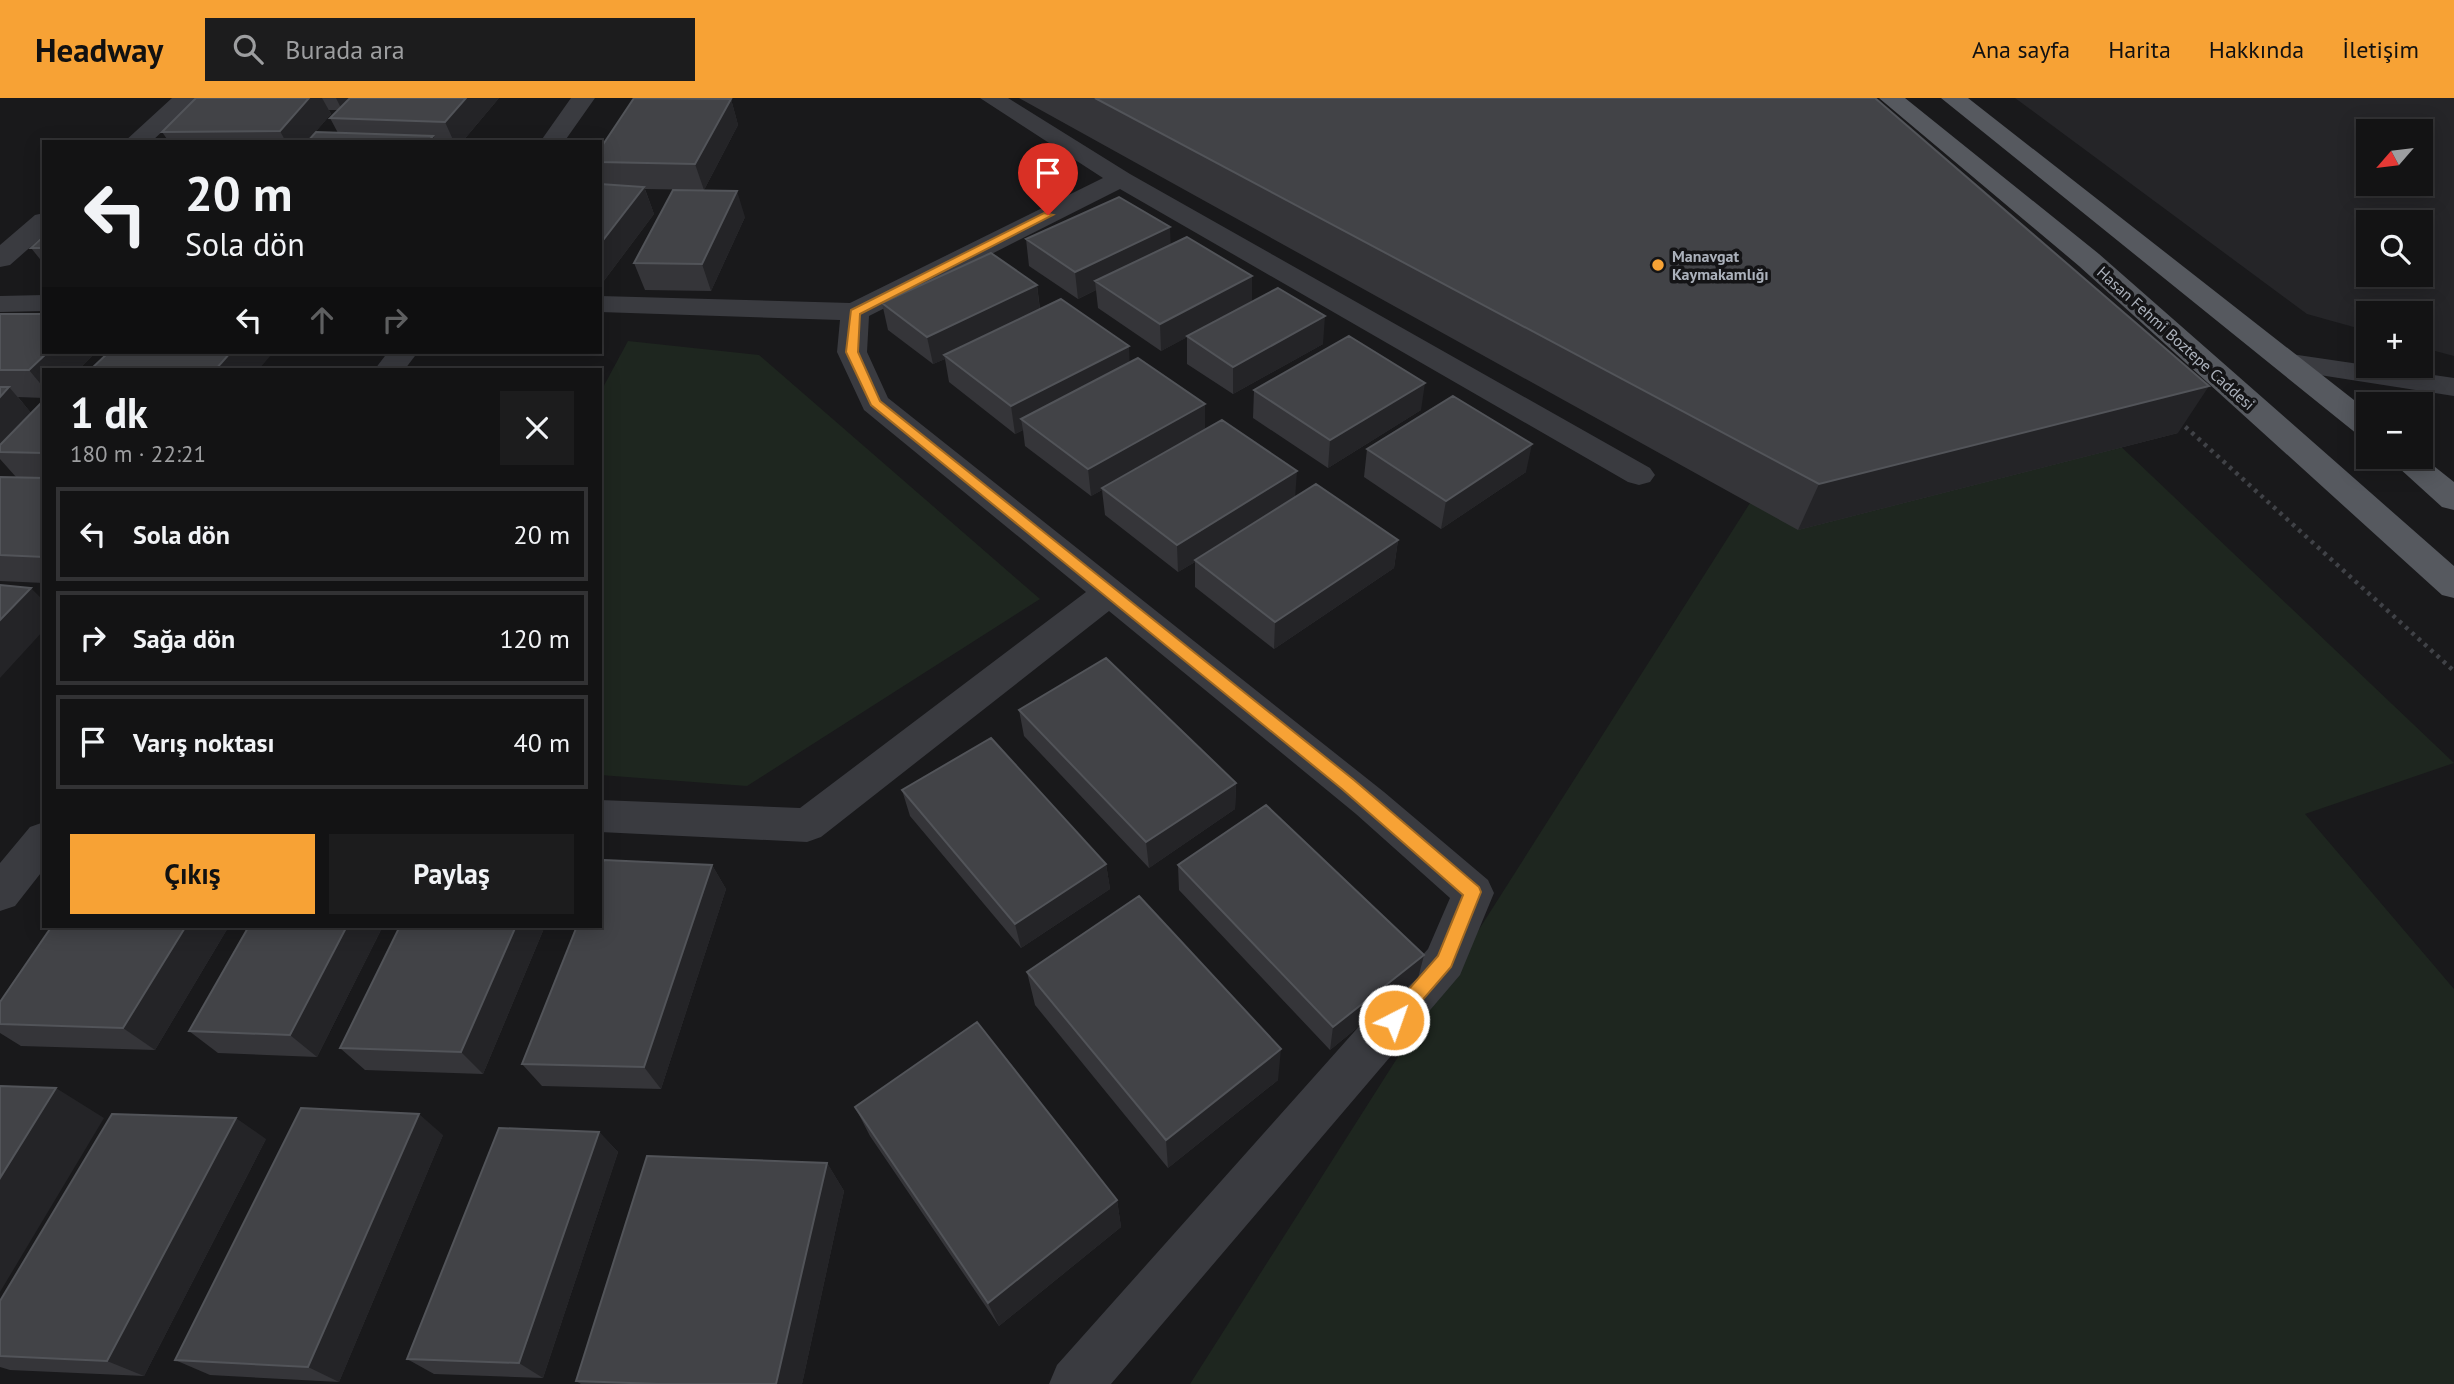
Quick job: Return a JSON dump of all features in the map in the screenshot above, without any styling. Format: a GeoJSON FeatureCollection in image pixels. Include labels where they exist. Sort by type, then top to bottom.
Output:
{"type":"FeatureCollection","features":[{"type":"Feature","properties":{"kind":"main road","name":"Hasan Fehmi Boztepe Caddesi"},"geometry":{"type":"LineString","coordinates":[[1891,98],[2089,260],[2454,586]]}},
{"type":"Feature","properties":{"kind":"main road"},"geometry":{"type":"LineString","coordinates":[[1953,98],[2356,417]]}},
{"type":"Feature","properties":{"kind":"main road"},"geometry":{"type":"LineString","coordinates":[[2418,469],[2454,499]]}},
{"type":"Feature","properties":{"kind":"street"},"geometry":{"type":"LineString","coordinates":[[138,140],[186,98]]}},
{"type":"Feature","properties":{"kind":"street"},"geometry":{"type":"LineString","coordinates":[[553,140],[583,98]]}},
{"type":"Feature","properties":{"kind":"street"},"geometry":{"type":"LineString","coordinates":[[992,98],[1121,179],[1639,475]]}},
{"type":"Feature","properties":{"kind":"street"},"geometry":{"type":"LineString","coordinates":[[602,304],[855,312],[1121,179]]}},
{"type":"Feature","properties":{"kind":"street"},"geometry":{"type":"LineString","coordinates":[[0,259],[42,223]]}},
{"type":"Feature","properties":{"kind":"street"},"geometry":{"type":"LineString","coordinates":[[0,304],[42,303]]}},
{"type":"Feature","properties":{"kind":"street"},"geometry":{"type":"LineString","coordinates":[[855,312],[852,352],[875,403],[1370,803],[1473,892],[1445,961],[1076,1384]]}},
{"type":"Feature","properties":{"kind":"street"},"geometry":{"type":"LineString","coordinates":[[391,368],[401,354]]}},
{"type":"Feature","properties":{"kind":"street"},"geometry":{"type":"LineString","coordinates":[[2291,363],[2454,387]]}},
{"type":"Feature","properties":{"kind":"street"},"geometry":{"type":"LineString","coordinates":[[602,816],[807,825],[1111,592]]}},
{"type":"Feature","properties":{"kind":"street"},"geometry":{"type":"LineString","coordinates":[[0,893],[42,841]]}},
{"type":"Feature","properties":{"kind":"path"},"geometry":{"type":"LineString","coordinates":[[2175,417],[2454,670]]}},
{"type":"Feature","properties":{"kind":"shaded area"},"geometry":{"type":"Polygon","coordinates":[[[2015,98],[2454,98],[2454,356],[2433,350],[2433,301],[2356,301],[2356,328],[2307,314],[2015,98]]]}},
{"type":"Feature","properties":{"kind":"shaded area"},"geometry":{"type":"Polygon","coordinates":[[[1992,324],[2454,763],[2305,814],[2454,989],[2454,1384],[1190,1384],[1839,363],[1992,324]]]}},
{"type":"Feature","properties":{"kind":"shaded area"},"geometry":{"type":"Polygon","coordinates":[[[628,341],[759,355],[1040,599],[747,786],[602,775],[602,389],[628,341]]]}},
{"type":"Feature","properties":{"kind":"building"},"geometry":{"type":"Polygon","coordinates":[[[196,98],[309,98],[280,131],[162,132],[196,98]]]}},
{"type":"Feature","properties":{"kind":"building"},"geometry":{"type":"Polygon","coordinates":[[[350,98],[466,98],[445,122],[330,118],[350,98]]]}},
{"type":"Feature","properties":{"kind":"building"},"geometry":{"type":"Polygon","coordinates":[[[634,98],[731,99],[695,164],[602,162],[602,146],[634,98]]]}},
{"type":"Feature","properties":{"kind":"building","name":"Manavgat Kaymakamlığı"},"geometry":{"type":"Polygon","coordinates":[[[1095,98],[1875,98],[2209,386],[1819,484],[1095,98]]]}},
{"type":"Feature","properties":{"kind":"building"},"geometry":{"type":"Polygon","coordinates":[[[316,132],[433,136],[430,140],[309,140],[316,132]]]}},
{"type":"Feature","properties":{"kind":"building"},"geometry":{"type":"Polygon","coordinates":[[[254,139],[253,140],[136,140],[254,139]]]}},
{"type":"Feature","properties":{"kind":"building"},"geometry":{"type":"Polygon","coordinates":[[[602,184],[644,187],[602,241],[602,184]]]}},
{"type":"Feature","properties":{"kind":"building"},"geometry":{"type":"Polygon","coordinates":[[[673,190],[737,191],[702,264],[634,263],[673,190]]]}},
{"type":"Feature","properties":{"kind":"building"},"geometry":{"type":"Polygon","coordinates":[[[1119,197],[1170,227],[1075,272],[1026,239],[1119,197]]]}},
{"type":"Feature","properties":{"kind":"building"},"geometry":{"type":"Polygon","coordinates":[[[1187,237],[1252,276],[1160,324],[1095,281],[1187,237]]]}},
{"type":"Feature","properties":{"kind":"building"},"geometry":{"type":"Polygon","coordinates":[[[42,238],[42,248],[31,248],[42,238]]]}},
{"type":"Feature","properties":{"kind":"building"},"geometry":{"type":"Polygon","coordinates":[[[991,253],[1037,285],[927,337],[882,303],[991,253]]]}},
{"type":"Feature","properties":{"kind":"building"},"geometry":{"type":"Polygon","coordinates":[[[1278,288],[1325,316],[1233,367],[1187,336],[1278,288]]]}},
{"type":"Feature","properties":{"kind":"building"},"geometry":{"type":"Polygon","coordinates":[[[1061,299],[1129,346],[1011,406],[944,355],[1061,299]]]}},
{"type":"Feature","properties":{"kind":"building"},"geometry":{"type":"Polygon","coordinates":[[[0,314],[42,314],[42,354],[46,354],[29,370],[0,370],[0,314]]]}},
{"type":"Feature","properties":{"kind":"building"},"geometry":{"type":"Polygon","coordinates":[[[1349,336],[1425,383],[1330,440],[1254,390],[1349,336]]]}},
{"type":"Feature","properties":{"kind":"building"},"geometry":{"type":"Polygon","coordinates":[[[107,354],[229,354],[217,368],[92,368],[107,354]]]}},
{"type":"Feature","properties":{"kind":"building"},"geometry":{"type":"Polygon","coordinates":[[[1138,358],[1205,404],[1088,469],[1021,419],[1138,358]]]}},
{"type":"Feature","properties":{"kind":"building"},"geometry":{"type":"Polygon","coordinates":[[[0,387],[9,387],[0,397],[0,387]]]}},
{"type":"Feature","properties":{"kind":"building"},"geometry":{"type":"Polygon","coordinates":[[[1453,396],[1532,444],[1446,501],[1367,449],[1453,396]]]}},
{"type":"Feature","properties":{"kind":"building"},"geometry":{"type":"Polygon","coordinates":[[[42,402],[42,453],[0,452],[0,445],[42,402]]]}},
{"type":"Feature","properties":{"kind":"building"},"geometry":{"type":"Polygon","coordinates":[[[1222,420],[1297,471],[1177,545],[1102,488],[1222,420]]]}},
{"type":"Feature","properties":{"kind":"building"},"geometry":{"type":"Polygon","coordinates":[[[0,477],[42,478],[42,557],[0,555],[0,477]]]}},
{"type":"Feature","properties":{"kind":"building"},"geometry":{"type":"Polygon","coordinates":[[[1316,484],[1398,540],[1275,622],[1195,560],[1316,484]]]}},
{"type":"Feature","properties":{"kind":"building"},"geometry":{"type":"Polygon","coordinates":[[[0,585],[31,588],[0,620],[0,585]]]}},
{"type":"Feature","properties":{"kind":"building"},"geometry":{"type":"Polygon","coordinates":[[[1106,658],[1236,783],[1146,842],[1019,710],[1106,658]]]}},
{"type":"Feature","properties":{"kind":"building"},"geometry":{"type":"Polygon","coordinates":[[[991,738],[1106,864],[1015,924],[902,790],[991,738]]]}},
{"type":"Feature","properties":{"kind":"building"},"geometry":{"type":"Polygon","coordinates":[[[1266,805],[1424,955],[1333,1027],[1178,865],[1266,805]]]}},
{"type":"Feature","properties":{"kind":"building"},"geometry":{"type":"Polygon","coordinates":[[[604,860],[712,865],[644,1067],[522,1064],[576,928],[602,928],[604,860]]]}},
{"type":"Feature","properties":{"kind":"building"},"geometry":{"type":"Polygon","coordinates":[[[1139,896],[1281,1049],[1166,1140],[1027,972],[1139,896]]]}},
{"type":"Feature","properties":{"kind":"building"},"geometry":{"type":"Polygon","coordinates":[[[51,928],[185,928],[123,1028],[0,1024],[0,1002],[51,928]]]}},
{"type":"Feature","properties":{"kind":"building"},"geometry":{"type":"Polygon","coordinates":[[[248,928],[346,928],[290,1035],[189,1031],[248,928]]]}},
{"type":"Feature","properties":{"kind":"building"},"geometry":{"type":"Polygon","coordinates":[[[399,928],[515,928],[461,1052],[340,1048],[399,928]]]}},
{"type":"Feature","properties":{"kind":"building"},"geometry":{"type":"Polygon","coordinates":[[[977,1022],[1117,1200],[988,1303],[855,1107],[977,1022]]]}},
{"type":"Feature","properties":{"kind":"building"},"geometry":{"type":"Polygon","coordinates":[[[0,1086],[56,1088],[0,1178],[0,1086]]]}},
{"type":"Feature","properties":{"kind":"building"},"geometry":{"type":"Polygon","coordinates":[[[301,1108],[419,1114],[308,1367],[175,1360],[301,1108]]]}},
{"type":"Feature","properties":{"kind":"building"},"geometry":{"type":"Polygon","coordinates":[[[112,1114],[236,1118],[107,1361],[0,1356],[0,1301],[112,1114]]]}},
{"type":"Feature","properties":{"kind":"building"},"geometry":{"type":"Polygon","coordinates":[[[499,1128],[599,1132],[519,1363],[407,1359],[499,1128]]]}},
{"type":"Feature","properties":{"kind":"building"},"geometry":{"type":"Polygon","coordinates":[[[647,1156],[827,1163],[776,1384],[576,1381],[647,1156]]]}},
{"type":"Feature","properties":{"kind":"place","name":"Manavgat Kaymakamlığı"},"geometry":{"type":"Point","coordinates":[1658,265]}},
{"type":"Feature","properties":{"kind":"route"},"geometry":{"type":"LineString","coordinates":[[1048,215],[855,312],[852,352],[875,403],[1348,785],[1473,892],[1445,961],[1394,1020]]}}]}
